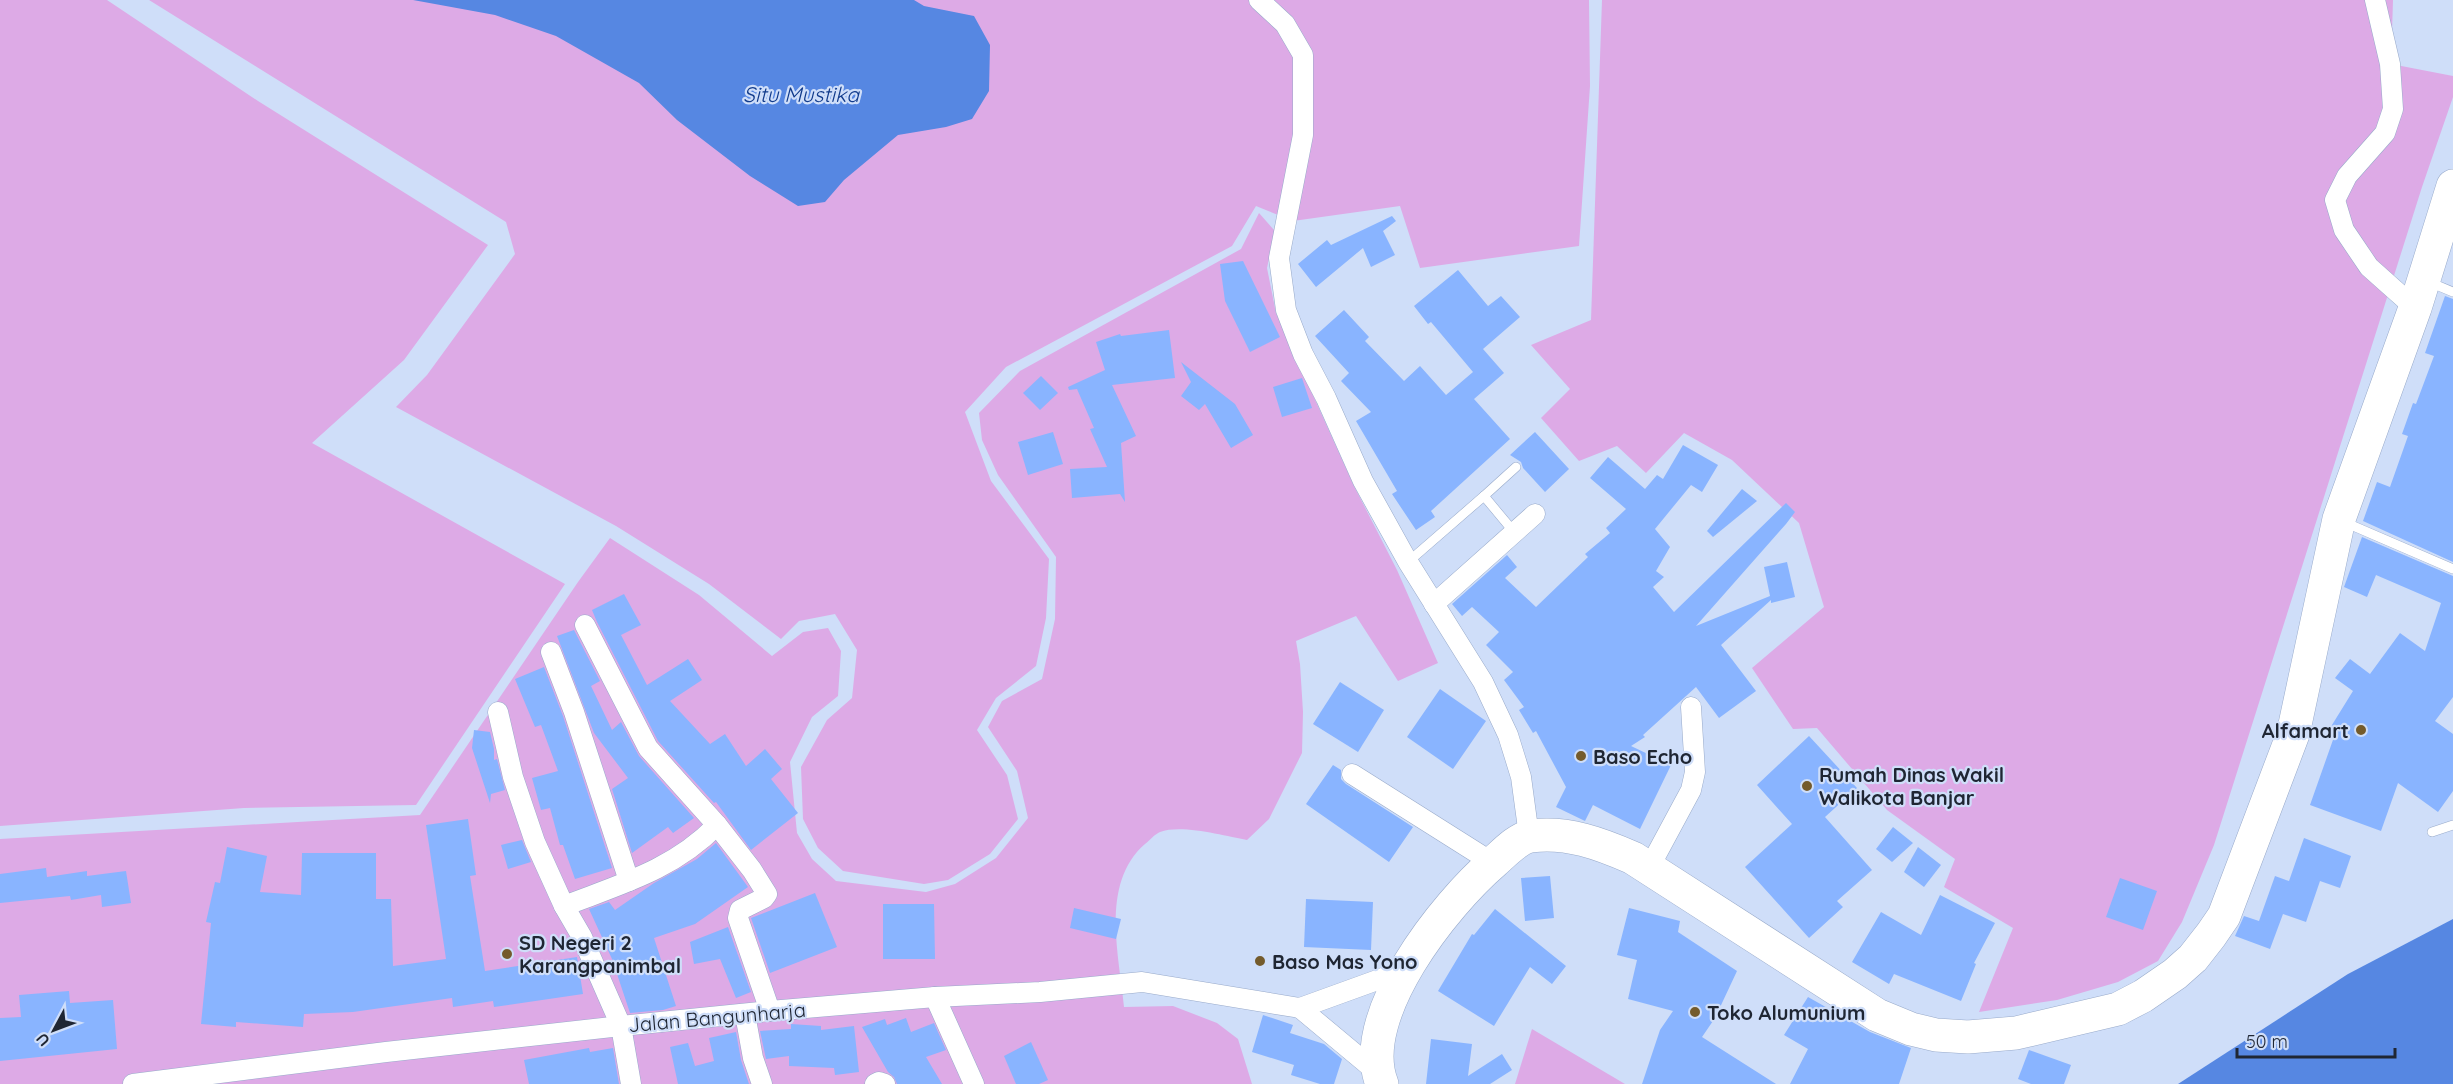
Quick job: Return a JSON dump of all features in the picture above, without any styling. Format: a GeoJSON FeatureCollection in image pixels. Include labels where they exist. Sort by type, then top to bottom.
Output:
{"type":"FeatureCollection","features":[{"type":"Feature","properties":{"kind":"highway"},"geometry":{"type":"LineString","coordinates":[[1380,1078],[1377,1042],[1386,1012],[1405,970],[1440,917],[1478,875],[1511,847],[1529,836],[1570,837],[1599,843],[1633,858],[1877,1015],[1911,1029],[1936,1035],[1968,1037],[2016,1033],[2118,1009],[2143,996],[2193,958],[2224,916],[2293,734],[2339,519],[2431,293],[2453,186]]}},
{"type":"Feature","properties":{"kind":"street"},"geometry":{"type":"LineString","coordinates":[[1259,0],[1285,24],[1302,55],[1303,135],[1279,258],[1286,310],[1303,354],[1326,398],[1363,481],[1408,562],[1483,682],[1508,735],[1521,777],[1529,836]]}},
{"type":"Feature","properties":{"kind":"street"},"geometry":{"type":"LineString","coordinates":[[2375,0],[2390,64],[2393,110],[2385,133],[2347,176],[2335,200],[2344,230],[2369,267],[2431,293]]}},
{"type":"Feature","properties":{"kind":"street"},"geometry":{"type":"LineString","coordinates":[[1434,604],[1534,513]]}},
{"type":"Feature","properties":{"kind":"street"},"geometry":{"type":"LineString","coordinates":[[585,625],[644,741],[717,825],[768,894],[741,910],[738,918],[770,1011]]}},
{"type":"Feature","properties":{"kind":"street"},"geometry":{"type":"LineString","coordinates":[[551,652],[582,733],[628,881]]}},
{"type":"Feature","properties":{"kind":"street"},"geometry":{"type":"LineString","coordinates":[[1649,868],[1691,790],[1695,772],[1691,707]]}},
{"type":"Feature","properties":{"kind":"street"},"geometry":{"type":"LineString","coordinates":[[498,712],[513,777],[535,842],[564,906],[582,937],[621,1026],[632,1084]]}},
{"type":"Feature","properties":{"kind":"street"},"geometry":{"type":"LineString","coordinates":[[1352,774],[1493,863]]}},
{"type":"Feature","properties":{"kind":"street"},"geometry":{"type":"LineString","coordinates":[[564,906],[666,866],[684,855],[717,825]]}},
{"type":"Feature","properties":{"kind":"street"},"geometry":{"type":"LineString","coordinates":[[1380,1078],[1300,1008],[1405,970]]}},
{"type":"Feature","properties":{"kind":"street","name":"Jalan Bangunharja"},"geometry":{"type":"LineString","coordinates":[[133,1084],[621,1026],[935,997],[1040,992],[1142,982],[1300,1008]]}},
{"type":"Feature","properties":{"kind":"street"},"geometry":{"type":"LineString","coordinates":[[935,997],[974,1084]]}},
{"type":"Feature","properties":{"kind":"street"},"geometry":{"type":"LineString","coordinates":[[745,1014],[753,1058],[762,1084]]}},
{"type":"Feature","properties":{"kind":"street"},"geometry":{"type":"LineString","coordinates":[[875,1084],[879,1082],[885,1084]]}},
{"type":"Feature","properties":{"kind":"lane"},"geometry":{"type":"LineString","coordinates":[[1408,562],[1516,466]]}},
{"type":"Feature","properties":{"kind":"lane"},"geometry":{"type":"LineString","coordinates":[[1484,496],[1514,532]]}},
{"type":"Feature","properties":{"kind":"lane"},"geometry":{"type":"LineString","coordinates":[[2339,519],[2453,569]]}},
{"type":"Feature","properties":{"kind":"lane"},"geometry":{"type":"LineString","coordinates":[[2432,832],[2453,825]]}},
{"type":"Feature","properties":{"kind":"shaded area"},"geometry":{"type":"Polygon","coordinates":[[[0,0],[107,0],[258,101],[488,245],[404,360],[312,443],[565,584],[416,805],[244,808],[0,826],[0,0]]]}},
{"type":"Feature","properties":{"kind":"shaded area"},"geometry":{"type":"Polygon","coordinates":[[[149,0],[1589,0],[1590,86],[1579,246],[1420,268],[1400,206],[1293,221],[1256,206],[1232,246],[1006,367],[965,412],[991,481],[1049,559],[1046,618],[1036,666],[996,698],[977,730],[1007,775],[1018,819],[990,854],[948,880],[924,884],[843,871],[818,848],[803,819],[801,767],[827,720],[852,698],[857,650],[835,614],[799,621],[781,639],[709,584],[616,526],[396,407],[427,375],[515,254],[506,222],[149,0]]]}},
{"type":"Feature","properties":{"kind":"shaded area"},"geometry":{"type":"Polygon","coordinates":[[[1602,0],[2393,0],[2391,64],[2453,76],[2453,97],[2422,187],[2214,845],[2182,922],[2158,961],[2118,982],[2057,1000],[1979,1012],[2013,928],[1944,887],[1955,859],[1887,810],[1817,728],[1793,729],[1752,668],[1824,607],[1799,523],[1732,460],[1684,433],[1646,473],[1617,446],[1579,461],[1541,418],[1570,389],[1531,345],[1591,320],[1602,0]]]}},
{"type":"Feature","properties":{"kind":"shaded area"},"geometry":{"type":"Polygon","coordinates":[[[1259,213],[1275,231],[1267,268],[1276,313],[1354,486],[1397,570],[1438,663],[1398,681],[1356,616],[1296,641],[1303,712],[1302,753],[1269,819],[1247,840],[1191,830],[1160,832],[1131,860],[1122,879],[1117,899],[1116,921],[1124,1007],[1173,1006],[1217,1023],[1238,1039],[1252,1084],[0,1084],[0,839],[420,815],[610,538],[699,595],[772,656],[803,632],[828,628],[841,651],[838,696],[812,717],[790,762],[797,833],[812,859],[836,881],[926,892],[955,884],[996,858],[1028,818],[1017,771],[988,727],[1002,701],[1042,679],[1055,619],[1056,557],[998,475],[982,440],[979,413],[1020,371],[1241,249],[1259,213]]]}},
{"type":"Feature","properties":{"kind":"shaded area"},"geometry":{"type":"Polygon","coordinates":[[[1532,1029],[1625,1084],[1515,1084],[1532,1029]]]}},
{"type":"Feature","properties":{"kind":"water","name":"Situ Mustika"},"geometry":{"type":"Polygon","coordinates":[[[413,0],[914,0],[924,6],[974,16],[990,45],[989,91],[972,119],[946,127],[898,135],[844,180],[825,202],[798,206],[750,176],[677,120],[639,83],[556,36],[495,15],[413,0]]]}},
{"type":"Feature","properties":{"kind":"water"},"geometry":{"type":"Polygon","coordinates":[[[2453,919],[2453,1084],[2178,1084],[2348,974],[2453,919]]]}},
{"type":"Feature","properties":{"kind":"building"},"geometry":{"type":"Polygon","coordinates":[[[1392,216],[1396,221],[1383,231],[1395,255],[1371,267],[1363,248],[1316,287],[1298,264],[1327,240],[1331,245],[1392,216]]]}},
{"type":"Feature","properties":{"kind":"building"},"geometry":{"type":"Polygon","coordinates":[[[1243,261],[1280,337],[1250,352],[1225,301],[1220,264],[1243,261]]]}},
{"type":"Feature","properties":{"kind":"building"},"geometry":{"type":"Polygon","coordinates":[[[1458,270],[1488,306],[1501,296],[1520,317],[1483,349],[1504,373],[1474,399],[1510,439],[1431,511],[1435,517],[1416,530],[1392,494],[1397,491],[1356,421],[1371,412],[1341,381],[1349,373],[1315,336],[1344,310],[1369,337],[1365,341],[1404,381],[1420,366],[1446,395],[1473,372],[1431,322],[1428,324],[1414,306],[1458,270]]]}},
{"type":"Feature","properties":{"kind":"building"},"geometry":{"type":"Polygon","coordinates":[[[2445,296],[2453,299],[2453,562],[2363,521],[2377,482],[2390,487],[2408,436],[2402,434],[2434,356],[2425,353],[2445,296]]]}},
{"type":"Feature","properties":{"kind":"building"},"geometry":{"type":"Polygon","coordinates":[[[1169,330],[1175,378],[1112,385],[1136,436],[1121,443],[1125,502],[1120,494],[1072,498],[1070,469],[1107,467],[1090,429],[1094,428],[1077,389],[1069,390],[1068,387],[1105,370],[1096,342],[1120,334],[1121,336],[1169,330]]]}},
{"type":"Feature","properties":{"kind":"building"},"geometry":{"type":"Polygon","coordinates":[[[1181,362],[1235,404],[1253,435],[1231,448],[1205,404],[1199,410],[1181,396],[1191,382],[1181,362]]]}},
{"type":"Feature","properties":{"kind":"building"},"geometry":{"type":"Polygon","coordinates":[[[1041,376],[1058,393],[1040,410],[1023,393],[1041,376]]]}},
{"type":"Feature","properties":{"kind":"building"},"geometry":{"type":"Polygon","coordinates":[[[1302,378],[1312,408],[1282,417],[1273,387],[1302,378]]]}},
{"type":"Feature","properties":{"kind":"building"},"geometry":{"type":"Polygon","coordinates":[[[1053,432],[1063,464],[1028,475],[1018,442],[1053,432]]]}},
{"type":"Feature","properties":{"kind":"building"},"geometry":{"type":"Polygon","coordinates":[[[1535,432],[1569,469],[1545,492],[1523,468],[1521,462],[1510,455],[1535,432]]]}},
{"type":"Feature","properties":{"kind":"building"},"geometry":{"type":"Polygon","coordinates":[[[1683,445],[1718,465],[1702,492],[1691,485],[1655,529],[1670,547],[1656,571],[1664,577],[1653,587],[1674,612],[1786,503],[1795,512],[1696,626],[1770,596],[1764,567],[1787,562],[1795,597],[1771,603],[1771,600],[1721,645],[1756,691],[1719,718],[1696,687],[1643,735],[1645,737],[1631,746],[1671,765],[1640,829],[1593,805],[1585,821],[1556,807],[1566,787],[1536,731],[1533,733],[1519,710],[1524,707],[1504,680],[1513,672],[1486,645],[1499,632],[1472,607],[1462,616],[1452,604],[1507,555],[1517,567],[1505,578],[1536,607],[1588,557],[1585,554],[1610,533],[1606,528],[1626,509],[1590,478],[1608,457],[1645,489],[1657,475],[1663,479],[1683,445]]]}},
{"type":"Feature","properties":{"kind":"building"},"geometry":{"type":"Polygon","coordinates":[[[1742,489],[1757,501],[1713,537],[1707,531],[1742,489]]]}},
{"type":"Feature","properties":{"kind":"building"},"geometry":{"type":"Polygon","coordinates":[[[2362,537],[2453,576],[2453,697],[2435,721],[2453,734],[2453,791],[2438,812],[2398,783],[2381,831],[2310,805],[2334,737],[2327,733],[2353,691],[2335,678],[2350,659],[2370,674],[2400,633],[2425,651],[2441,603],[2376,575],[2367,597],[2344,587],[2362,537]]]}},
{"type":"Feature","properties":{"kind":"building"},"geometry":{"type":"Polygon","coordinates":[[[624,594],[641,625],[621,635],[647,685],[688,659],[702,680],[670,701],[710,744],[725,734],[746,766],[765,749],[782,769],[771,779],[798,813],[751,850],[716,802],[714,803],[658,741],[597,622],[592,610],[624,594]]]}},
{"type":"Feature","properties":{"kind":"building"},"geometry":{"type":"Polygon","coordinates":[[[574,630],[600,681],[591,686],[612,730],[621,722],[639,756],[694,818],[673,833],[668,827],[632,853],[612,789],[628,778],[594,733],[557,636],[574,630]]]}},
{"type":"Feature","properties":{"kind":"building"},"geometry":{"type":"Polygon","coordinates":[[[544,667],[563,716],[612,868],[575,879],[563,845],[560,845],[550,808],[541,810],[532,778],[558,771],[541,725],[535,727],[515,679],[544,667]]]}},
{"type":"Feature","properties":{"kind":"building"},"geometry":{"type":"Polygon","coordinates":[[[1340,682],[1384,710],[1358,752],[1313,724],[1340,682]]]}},
{"type":"Feature","properties":{"kind":"building"},"geometry":{"type":"Polygon","coordinates":[[[1440,689],[1486,721],[1453,769],[1407,737],[1440,689]]]}},
{"type":"Feature","properties":{"kind":"building"},"geometry":{"type":"Polygon","coordinates":[[[474,730],[490,732],[494,760],[497,759],[505,790],[491,794],[490,803],[472,748],[474,730]]]}},
{"type":"Feature","properties":{"kind":"building"},"geometry":{"type":"Polygon","coordinates":[[[1809,736],[1857,788],[1825,817],[1872,870],[1837,901],[1843,907],[1809,938],[1745,867],[1792,824],[1757,785],[1809,736]]]}},
{"type":"Feature","properties":{"kind":"building"},"geometry":{"type":"Polygon","coordinates":[[[1333,765],[1341,770],[1341,779],[1346,784],[1413,827],[1389,862],[1306,804],[1333,765]]]}},
{"type":"Feature","properties":{"kind":"building"},"geometry":{"type":"Polygon","coordinates":[[[468,819],[476,875],[470,876],[485,971],[577,957],[583,994],[494,1007],[493,1001],[453,1007],[452,998],[353,1012],[304,1014],[303,1027],[236,1022],[236,1027],[201,1024],[211,923],[206,922],[215,882],[220,883],[227,847],[267,856],[260,892],[301,895],[302,853],[376,853],[376,899],[391,899],[393,966],[446,959],[426,825],[468,819]]]}},
{"type":"Feature","properties":{"kind":"building"},"geometry":{"type":"Polygon","coordinates":[[[1893,827],[1913,843],[1892,862],[1876,849],[1893,827]]]}},
{"type":"Feature","properties":{"kind":"building"},"geometry":{"type":"Polygon","coordinates":[[[2304,838],[2351,856],[2340,888],[2320,881],[2306,922],[2283,914],[2270,949],[2235,936],[2244,916],[2259,921],[2275,876],[2289,881],[2304,838]]]}},
{"type":"Feature","properties":{"kind":"building"},"geometry":{"type":"Polygon","coordinates":[[[522,840],[531,862],[508,869],[501,845],[522,840]]]}},
{"type":"Feature","properties":{"kind":"building"},"geometry":{"type":"Polygon","coordinates":[[[716,843],[748,887],[695,924],[654,938],[676,1006],[663,1010],[630,1013],[612,959],[589,909],[609,902],[615,910],[654,883],[697,859],[716,843]]]}},
{"type":"Feature","properties":{"kind":"building"},"geometry":{"type":"Polygon","coordinates":[[[1918,847],[1941,865],[1924,887],[1904,872],[1918,847]]]}},
{"type":"Feature","properties":{"kind":"building"},"geometry":{"type":"Polygon","coordinates":[[[46,868],[47,877],[87,871],[87,876],[126,871],[131,903],[102,907],[101,895],[71,900],[70,896],[0,903],[0,874],[46,868]]]}},
{"type":"Feature","properties":{"kind":"building"},"geometry":{"type":"Polygon","coordinates":[[[1550,876],[1554,918],[1525,921],[1521,878],[1550,876]]]}},
{"type":"Feature","properties":{"kind":"building"},"geometry":{"type":"Polygon","coordinates":[[[2120,878],[2157,891],[2143,930],[2106,917],[2120,878]]]}},
{"type":"Feature","properties":{"kind":"building"},"geometry":{"type":"Polygon","coordinates":[[[815,893],[837,947],[770,973],[751,918],[815,893]]]}},
{"type":"Feature","properties":{"kind":"building"},"geometry":{"type":"Polygon","coordinates":[[[1940,895],[1995,923],[1974,963],[1976,964],[1961,1001],[1894,974],[1889,984],[1852,962],[1881,912],[1921,935],[1940,895]]]}},
{"type":"Feature","properties":{"kind":"building"},"geometry":{"type":"Polygon","coordinates":[[[1306,899],[1373,902],[1371,950],[1304,947],[1306,899]]]}},
{"type":"Feature","properties":{"kind":"building"},"geometry":{"type":"Polygon","coordinates":[[[883,904],[934,904],[935,959],[883,959],[883,904]]]}},
{"type":"Feature","properties":{"kind":"building"},"geometry":{"type":"Polygon","coordinates":[[[1074,908],[1121,919],[1116,939],[1070,928],[1074,908]]]}},
{"type":"Feature","properties":{"kind":"building"},"geometry":{"type":"Polygon","coordinates":[[[1629,908],[1680,921],[1678,932],[1737,971],[1715,1018],[1702,1037],[1776,1084],[1642,1084],[1660,1030],[1673,1011],[1628,999],[1637,960],[1617,955],[1629,908]]]}},
{"type":"Feature","properties":{"kind":"building"},"geometry":{"type":"Polygon","coordinates":[[[1495,909],[1566,966],[1552,984],[1530,967],[1494,1026],[1438,991],[1472,934],[1474,935],[1495,909]]]}},
{"type":"Feature","properties":{"kind":"building"},"geometry":{"type":"Polygon","coordinates":[[[728,927],[751,992],[736,998],[720,959],[694,964],[690,942],[728,927]]]}},
{"type":"Feature","properties":{"kind":"building"},"geometry":{"type":"Polygon","coordinates":[[[69,991],[70,1003],[113,1000],[117,1049],[0,1061],[0,1018],[21,1017],[19,995],[69,991]]]}},
{"type":"Feature","properties":{"kind":"building"},"geometry":{"type":"Polygon","coordinates":[[[1808,997],[1870,1032],[1911,1048],[1899,1084],[1790,1084],[1808,1049],[1784,1035],[1808,997]]]}},
{"type":"Feature","properties":{"kind":"building"},"geometry":{"type":"Polygon","coordinates":[[[1263,1015],[1293,1025],[1290,1033],[1324,1044],[1342,1059],[1334,1084],[1320,1084],[1291,1075],[1294,1065],[1252,1052],[1263,1015]]]}},
{"type":"Feature","properties":{"kind":"building"},"geometry":{"type":"Polygon","coordinates":[[[906,1018],[911,1032],[934,1023],[946,1050],[926,1057],[942,1084],[897,1084],[862,1027],[885,1019],[887,1025],[906,1018]]]}},
{"type":"Feature","properties":{"kind":"building"},"geometry":{"type":"Polygon","coordinates":[[[791,1024],[821,1026],[821,1030],[854,1026],[859,1072],[835,1075],[834,1068],[789,1066],[789,1056],[766,1059],[760,1031],[791,1029],[791,1024]]]}},
{"type":"Feature","properties":{"kind":"building"},"geometry":{"type":"Polygon","coordinates":[[[736,1032],[741,1060],[749,1084],[678,1084],[670,1047],[688,1043],[695,1066],[714,1061],[709,1038],[736,1032]]]}},
{"type":"Feature","properties":{"kind":"building"},"geometry":{"type":"Polygon","coordinates":[[[1431,1039],[1472,1044],[1468,1076],[1502,1054],[1512,1070],[1490,1084],[1426,1084],[1431,1039]]]}},
{"type":"Feature","properties":{"kind":"building"},"geometry":{"type":"Polygon","coordinates":[[[1031,1042],[1048,1080],[1039,1084],[1016,1084],[1004,1056],[1031,1042]]]}},
{"type":"Feature","properties":{"kind":"building"},"geometry":{"type":"Polygon","coordinates":[[[589,1048],[590,1052],[613,1048],[619,1084],[529,1084],[524,1060],[589,1048]]]}},
{"type":"Feature","properties":{"kind":"building"},"geometry":{"type":"Polygon","coordinates":[[[2029,1050],[2071,1065],[2064,1084],[2031,1084],[2018,1079],[2029,1050]]]}},
{"type":"Feature","properties":{"kind":"place","name":"Alfamart"},"geometry":{"type":"Point","coordinates":[2361,730]}},
{"type":"Feature","properties":{"kind":"place","name":"Baso Echo"},"geometry":{"type":"Point","coordinates":[1581,756]}},
{"type":"Feature","properties":{"kind":"place","name":"Rumah Dinas Wakil Walikota Banjar"},"geometry":{"type":"Point","coordinates":[1807,786]}},
{"type":"Feature","properties":{"kind":"place","name":"SD Negeri 2 Karangpanimbal"},"geometry":{"type":"Point","coordinates":[507,954]}},
{"type":"Feature","properties":{"kind":"place","name":"Baso Mas Yono"},"geometry":{"type":"Point","coordinates":[1260,961]}},
{"type":"Feature","properties":{"kind":"place","name":"Toko Alumunium"},"geometry":{"type":"Point","coordinates":[1695,1012]}}]}
